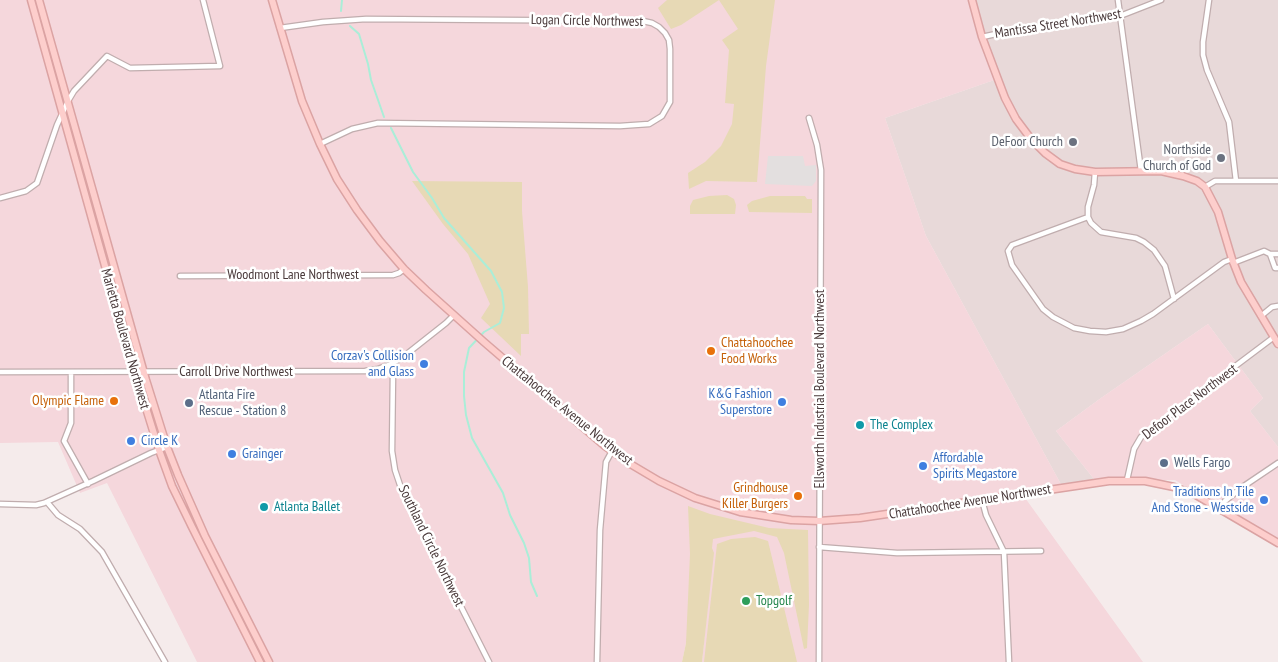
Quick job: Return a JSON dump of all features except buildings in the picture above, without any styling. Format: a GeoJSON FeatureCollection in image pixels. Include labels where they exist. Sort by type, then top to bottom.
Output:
{"type":"FeatureCollection","features":[{"type":"Feature","properties":{"kind":"street","name":"Marietta Boulevard Northwest"},"geometry":{"type":"LineString","coordinates":[[31,0],[134,372],[158,450],[188,520],[260,662]]}},
{"type":"Feature","properties":{"kind":"street"},"geometry":{"type":"LineString","coordinates":[[39,0],[167,447],[205,536],[269,662]]}},
{"type":"Feature","properties":{"kind":"street"},"geometry":{"type":"LineString","coordinates":[[0,198],[26,191],[37,183],[62,111],[74,91],[107,56],[130,68],[220,66],[203,0]]}},
{"type":"Feature","properties":{"kind":"street","name":"Chattahoochee Avenue Northwest"},"geometry":{"type":"LineString","coordinates":[[272,0],[302,101],[320,144],[337,179],[380,241],[404,269],[484,342],[612,451],[660,481],[685,494],[712,504],[762,516],[820,521],[860,518],[1076,486],[1127,480],[1150,482],[1174,487],[1196,495],[1278,544]]}},
{"type":"Feature","properties":{"kind":"street"},"geometry":{"type":"LineString","coordinates":[[972,0],[982,37],[1005,98],[1016,119],[1031,139],[1045,153],[1060,164],[1075,169],[1095,172],[1175,174],[1197,181],[1205,187],[1218,212],[1232,261],[1241,282],[1278,344]]}},
{"type":"Feature","properties":{"kind":"street"},"geometry":{"type":"LineString","coordinates":[[1118,0],[1141,172]]}},
{"type":"Feature","properties":{"kind":"street","name":"Mantissa Street Northwest"},"geometry":{"type":"LineString","coordinates":[[982,37],[1120,16],[1161,0]]}},
{"type":"Feature","properties":{"kind":"street"},"geometry":{"type":"LineString","coordinates":[[1209,0],[1203,55],[1207,70],[1230,122],[1236,181]]}},
{"type":"Feature","properties":{"kind":"street","name":"Logan Circle Northwest"},"geometry":{"type":"LineString","coordinates":[[280,28],[366,19],[643,21],[659,27],[669,40],[670,102],[662,116],[649,124],[620,126],[378,123],[352,129],[320,144]]}},
{"type":"Feature","properties":{"kind":"street","name":"Ellsworth Industrial Boulevard Northwest"},"geometry":{"type":"LineString","coordinates":[[809,118],[818,145],[821,170],[819,662]]}},
{"type":"Feature","properties":{"kind":"street"},"geometry":{"type":"LineString","coordinates":[[1095,172],[1094,185],[1088,207],[1088,217],[1091,223],[1101,232],[1136,238],[1154,250],[1165,266],[1174,299]]}},
{"type":"Feature","properties":{"kind":"street"},"geometry":{"type":"LineString","coordinates":[[1205,187],[1215,181],[1278,181]]}},
{"type":"Feature","properties":{"kind":"street"},"geometry":{"type":"LineString","coordinates":[[1088,217],[1012,245],[1009,248],[1008,254],[1014,268],[1043,310],[1065,324],[1082,330],[1098,332],[1123,329],[1153,314],[1224,262],[1264,251],[1270,254],[1278,254]]}},
{"type":"Feature","properties":{"kind":"street"},"geometry":{"type":"LineString","coordinates":[[1270,254],[1275,268],[1278,268]]}},
{"type":"Feature","properties":{"kind":"street","name":"Woodmont Lane Northwest"},"geometry":{"type":"LineString","coordinates":[[180,276],[393,275],[404,269]]}},
{"type":"Feature","properties":{"kind":"street"},"geometry":{"type":"LineString","coordinates":[[1261,316],[1272,307],[1278,306]]}},
{"type":"Feature","properties":{"kind":"street","name":"Carroll Drive Northwest"},"geometry":{"type":"LineString","coordinates":[[0,372],[364,371],[391,364],[426,339],[454,315]]}},
{"type":"Feature","properties":{"kind":"street","name":"Defoor Place Northwest"},"geometry":{"type":"LineString","coordinates":[[1127,480],[1134,449],[1142,437],[1274,337]]}},
{"type":"Feature","properties":{"kind":"street","name":"Southland Circle Northwest"},"geometry":{"type":"LineString","coordinates":[[391,364],[393,372],[392,451],[395,470],[401,488],[489,662]]}},
{"type":"Feature","properties":{"kind":"street"},"geometry":{"type":"LineString","coordinates":[[71,372],[71,423],[64,441],[88,484]]}},
{"type":"Feature","properties":{"kind":"street"},"geometry":{"type":"LineString","coordinates":[[0,504],[36,505],[46,502],[167,447]]}},
{"type":"Feature","properties":{"kind":"street"},"geometry":{"type":"LineString","coordinates":[[597,662],[600,530],[606,462],[612,451]]}},
{"type":"Feature","properties":{"kind":"street"},"geometry":{"type":"LineString","coordinates":[[1220,508],[1240,488],[1278,463]]}},
{"type":"Feature","properties":{"kind":"street"},"geometry":{"type":"LineString","coordinates":[[982,500],[986,515],[1004,552],[1009,662]]}},
{"type":"Feature","properties":{"kind":"street"},"geometry":{"type":"LineString","coordinates":[[46,502],[58,515],[80,529],[102,552],[165,662]]}},
{"type":"Feature","properties":{"kind":"street"},"geometry":{"type":"LineString","coordinates":[[819,547],[897,553],[1041,551]]}},
{"type":"Feature","properties":{"kind":"shaded area"},"geometry":{"type":"Polygon","coordinates":[[[0,0],[972,0],[997,79],[885,118],[926,236],[1063,488],[1023,495],[1143,662],[702,662],[713,553],[682,662],[197,662],[107,483],[80,493],[58,442],[0,443],[0,0]]]}},
{"type":"Feature","properties":{"kind":"shaded area"},"geometry":{"type":"Polygon","coordinates":[[[667,0],[719,0],[681,25],[671,29],[658,8],[667,0]]]}},
{"type":"Feature","properties":{"kind":"shaded area"},"geometry":{"type":"Polygon","coordinates":[[[719,0],[775,0],[766,66],[757,182],[706,181],[689,189],[688,173],[705,162],[721,146],[732,124],[734,104],[725,103],[729,50],[722,40],[738,29],[719,0]]]}},
{"type":"Feature","properties":{"kind":"shaded area"},"geometry":{"type":"Polygon","coordinates":[[[972,0],[1278,0],[1278,447],[1250,411],[1263,398],[1208,324],[1056,431],[1097,483],[1063,488],[926,236],[885,118],[997,79],[972,0]]]}},
{"type":"Feature","properties":{"kind":"shaded area"},"geometry":{"type":"Polygon","coordinates":[[[768,156],[803,156],[805,166],[816,165],[816,181],[812,186],[765,184],[768,156]]]}},
{"type":"Feature","properties":{"kind":"shaded area"},"geometry":{"type":"Polygon","coordinates":[[[412,181],[522,182],[529,334],[521,334],[521,356],[481,318],[490,304],[468,254],[443,224],[412,181]]]}},
{"type":"Feature","properties":{"kind":"shaded area"},"geometry":{"type":"Polygon","coordinates":[[[727,195],[734,199],[736,205],[735,214],[690,214],[690,206],[693,200],[709,196],[727,195]]]}},
{"type":"Feature","properties":{"kind":"shaded area"},"geometry":{"type":"Polygon","coordinates":[[[770,196],[805,196],[807,199],[812,199],[812,213],[749,212],[747,205],[752,201],[770,196]]]}},
{"type":"Feature","properties":{"kind":"shaded area"},"geometry":{"type":"Polygon","coordinates":[[[1208,324],[1263,398],[1250,411],[1278,447],[1278,543],[1175,480],[1117,480],[1097,483],[1056,431],[1208,324]]]}},
{"type":"Feature","properties":{"kind":"shaded area"},"geometry":{"type":"Polygon","coordinates":[[[688,506],[710,514],[769,528],[808,530],[809,605],[807,648],[804,649],[784,553],[777,537],[754,531],[713,539],[712,548],[714,553],[702,662],[682,662],[686,643],[690,554],[688,506]]]}},
{"type":"Feature","properties":{"kind":"shaded area","name":"Topgolf"},"geometry":{"type":"Polygon","coordinates":[[[755,537],[768,541],[797,662],[704,662],[717,544],[731,539],[755,537]]]}},
{"type":"Feature","properties":{"kind":"waterway"},"geometry":{"type":"LineString","coordinates":[[341,11],[342,0]]}},
{"type":"Feature","properties":{"kind":"waterway"},"geometry":{"type":"LineString","coordinates":[[350,26],[359,34],[371,80],[384,117]]}},
{"type":"Feature","properties":{"kind":"waterway"},"geometry":{"type":"LineString","coordinates":[[391,128],[413,172],[444,218],[491,271],[502,292],[504,308],[500,323],[484,332],[469,348],[464,372],[466,415],[472,438],[503,493],[510,515],[524,543],[529,558],[531,582],[537,596]]}},
{"type":"Feature","properties":{"kind":"place","name":"DeFoor Church"},"geometry":{"type":"Point","coordinates":[1073,142]}},
{"type":"Feature","properties":{"kind":"place","name":"Northside Church of God"},"geometry":{"type":"Point","coordinates":[1221,158]}},
{"type":"Feature","properties":{"kind":"place","name":"Chattahoochee Food Works"},"geometry":{"type":"Point","coordinates":[711,351]}},
{"type":"Feature","properties":{"kind":"place","name":"Corzav's Collision and Glass"},"geometry":{"type":"Point","coordinates":[424,364]}},
{"type":"Feature","properties":{"kind":"place","name":"Olympic Flame"},"geometry":{"type":"Point","coordinates":[114,401]}},
{"type":"Feature","properties":{"kind":"place","name":"K&G Fashion Superstore"},"geometry":{"type":"Point","coordinates":[782,402]}},
{"type":"Feature","properties":{"kind":"place","name":"Atlanta Fire Rescue - Station 8"},"geometry":{"type":"Point","coordinates":[189,403]}},
{"type":"Feature","properties":{"kind":"place","name":"The Complex"},"geometry":{"type":"Point","coordinates":[860,425]}},
{"type":"Feature","properties":{"kind":"place","name":"Circle K"},"geometry":{"type":"Point","coordinates":[131,441]}},
{"type":"Feature","properties":{"kind":"place","name":"Grainger"},"geometry":{"type":"Point","coordinates":[232,454]}},
{"type":"Feature","properties":{"kind":"place","name":"Wells Fargo"},"geometry":{"type":"Point","coordinates":[1164,463]}},
{"type":"Feature","properties":{"kind":"place","name":"Affordable Spirits Megastore"},"geometry":{"type":"Point","coordinates":[923,466]}},
{"type":"Feature","properties":{"kind":"place","name":"Grindhouse Killer Burgers"},"geometry":{"type":"Point","coordinates":[798,496]}},
{"type":"Feature","properties":{"kind":"place","name":"Traditions In Tile And Stone - Westside"},"geometry":{"type":"Point","coordinates":[1264,500]}},
{"type":"Feature","properties":{"kind":"place","name":"Atlanta Ballet"},"geometry":{"type":"Point","coordinates":[264,507]}},
{"type":"Feature","properties":{"kind":"place","name":"Topgolf"},"geometry":{"type":"Point","coordinates":[746,601]}}]}
